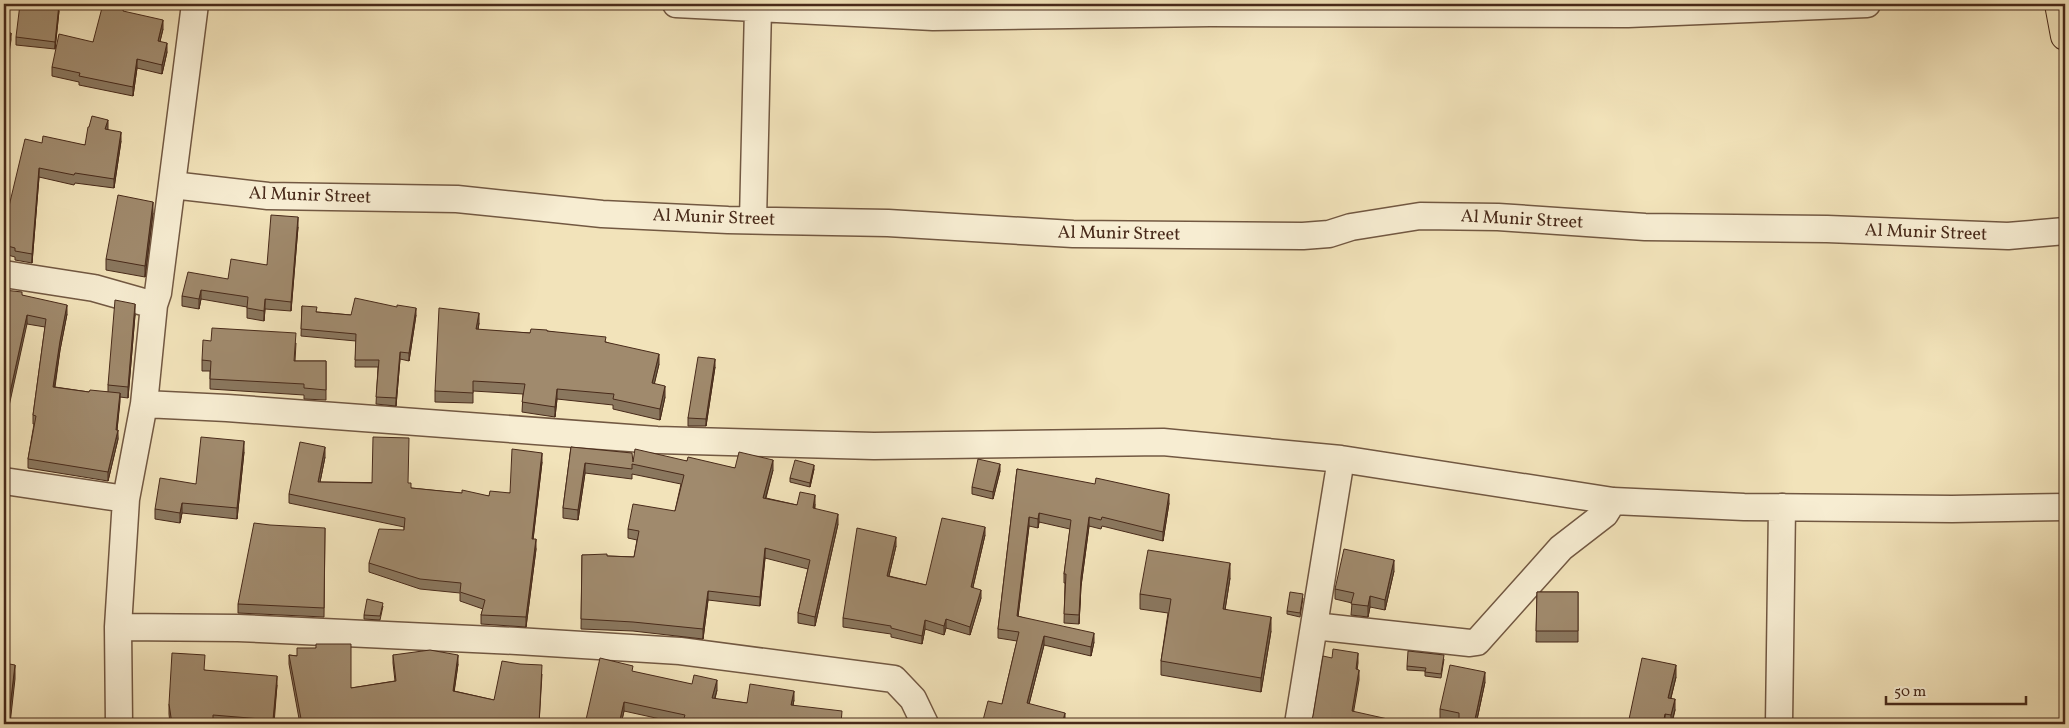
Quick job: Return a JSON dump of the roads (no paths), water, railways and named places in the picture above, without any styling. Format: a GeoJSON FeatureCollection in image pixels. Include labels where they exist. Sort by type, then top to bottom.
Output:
{"type":"FeatureCollection","features":[{"type":"Feature","properties":{"kind":"main road"},"geometry":{"type":"LineString","coordinates":[[2058,4],[2065,36]]}},
{"type":"Feature","properties":{"kind":"street"},"geometry":{"type":"LineString","coordinates":[[119,724],[118,627],[126,499],[144,404],[154,305],[158,293],[195,4]]}},
{"type":"Feature","properties":{"kind":"street"},"geometry":{"type":"LineString","coordinates":[[676,4],[933,17],[1210,13],[1628,14],[1867,4]]}},
{"type":"Feature","properties":{"kind":"street"},"geometry":{"type":"LineString","coordinates":[[753,220],[758,8]]}},
{"type":"Feature","properties":{"kind":"street","name":"Al Munir Street"},"geometry":{"type":"LineString","coordinates":[[172,185],[268,196],[457,199],[602,214],[888,223],[1073,234],[1303,236],[1329,234],[1351,227],[1420,216],[1498,217],[1645,227],[1828,229],[2008,236],[2065,231]]}},
{"type":"Feature","properties":{"kind":"street"},"geometry":{"type":"LineString","coordinates":[[4,274],[94,288],[154,305]]}},
{"type":"Feature","properties":{"kind":"street"},"geometry":{"type":"LineString","coordinates":[[144,404],[227,408],[657,440],[874,446],[1163,442],[1341,459],[1613,501],[1782,507],[1952,509],[2065,507]]}},
{"type":"Feature","properties":{"kind":"street"},"geometry":{"type":"LineString","coordinates":[[1298,724],[1341,459]]}},
{"type":"Feature","properties":{"kind":"street"},"geometry":{"type":"LineString","coordinates":[[4,481],[126,499]]}},
{"type":"Feature","properties":{"kind":"street"},"geometry":{"type":"LineString","coordinates":[[1314,626],[1470,643],[1477,642],[1561,548],[1606,514],[1613,501]]}},
{"type":"Feature","properties":{"kind":"street"},"geometry":{"type":"LineString","coordinates":[[1779,724],[1782,507]]}},
{"type":"Feature","properties":{"kind":"street"},"geometry":{"type":"LineString","coordinates":[[118,627],[238,628],[517,641],[680,651],[894,679],[913,700],[924,724]]}}]}
